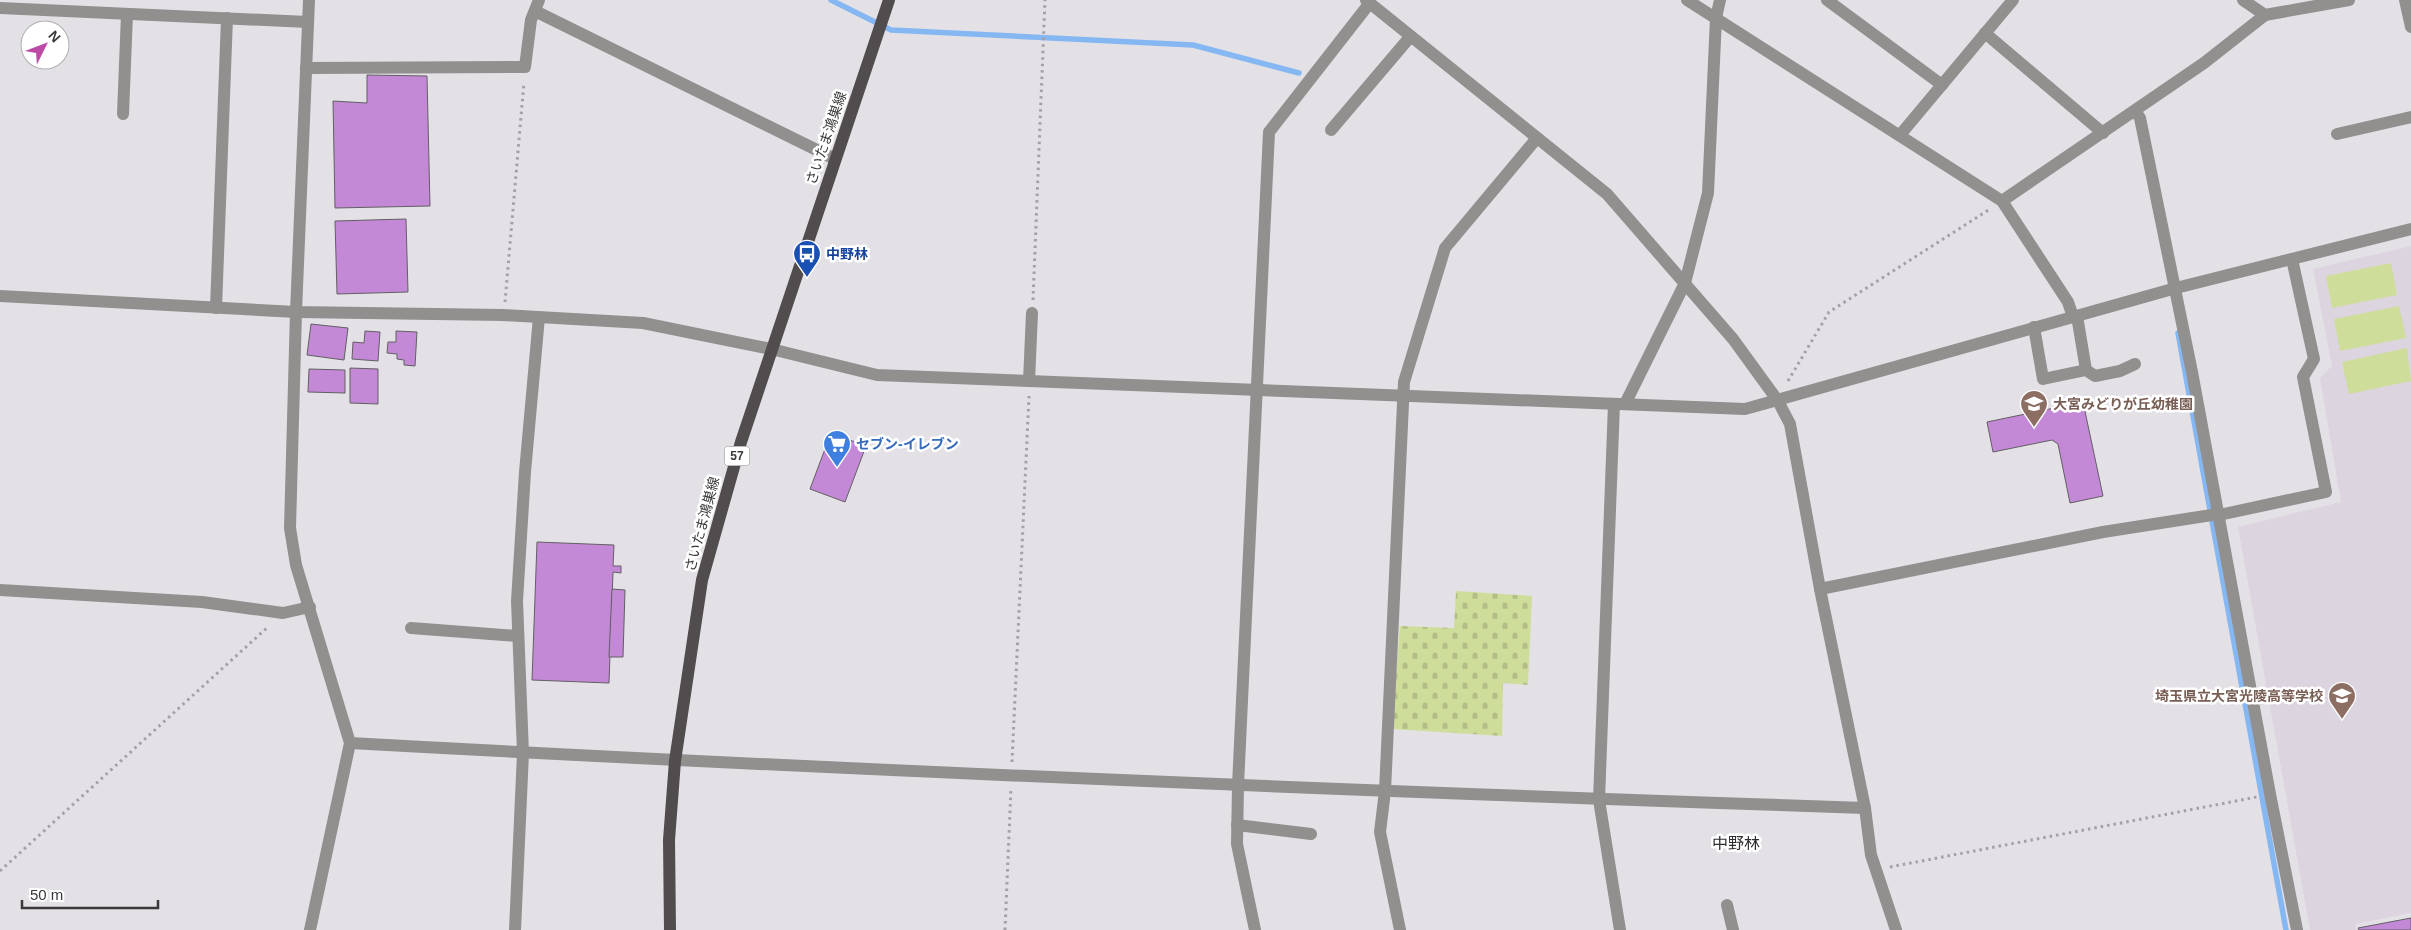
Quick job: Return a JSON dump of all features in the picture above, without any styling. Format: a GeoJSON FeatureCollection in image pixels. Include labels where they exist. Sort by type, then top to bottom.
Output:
{"type":"FeatureCollection","features":[{"type":"Feature","properties":{"kind":"main road","name":"さいたま鴻巣線"},"geometry":{"type":"LineString","coordinates":[[670,930],[669,840],[675,761],[702,580],[741,442],[888,0]]}},
{"type":"Feature","properties":{"kind":"street"},"geometry":{"type":"LineString","coordinates":[[309,0],[296,312],[290,528],[296,564],[350,743],[310,930]]}},
{"type":"Feature","properties":{"kind":"street"},"geometry":{"type":"LineString","coordinates":[[1687,0],[2002,201],[2068,302],[2075,316],[2086,370],[2095,376],[2120,371],[2135,364]]}},
{"type":"Feature","properties":{"kind":"street"},"geometry":{"type":"LineString","coordinates":[[1620,930],[1599,800],[1619,404],[1685,283],[1708,193],[1716,18],[1720,0]]}},
{"type":"Feature","properties":{"kind":"street"},"geometry":{"type":"LineString","coordinates":[[1827,0],[1942,84]]}},
{"type":"Feature","properties":{"kind":"street"},"geometry":{"type":"LineString","coordinates":[[1900,135],[2012,0]]}},
{"type":"Feature","properties":{"kind":"street"},"geometry":{"type":"LineString","coordinates":[[2243,0],[2265,15]]}},
{"type":"Feature","properties":{"kind":"street"},"geometry":{"type":"LineString","coordinates":[[2002,201],[2204,63],[2265,15],[2349,0]]}},
{"type":"Feature","properties":{"kind":"street"},"geometry":{"type":"LineString","coordinates":[[2405,0],[2411,27]]}},
{"type":"Feature","properties":{"kind":"street"},"geometry":{"type":"LineString","coordinates":[[1255,930],[1237,844],[1237,825],[1269,132],[1368,2],[1607,194],[1733,339],[1778,401],[1790,424],[1820,589],[1865,808],[1871,855],[1896,930]]}},
{"type":"Feature","properties":{"kind":"street"},"geometry":{"type":"LineString","coordinates":[[306,68],[525,67],[527,43],[537,6],[835,159]]}},
{"type":"Feature","properties":{"kind":"street"},"geometry":{"type":"LineString","coordinates":[[0,8],[308,22]]}},
{"type":"Feature","properties":{"kind":"street"},"geometry":{"type":"LineString","coordinates":[[122,114],[127,14]]}},
{"type":"Feature","properties":{"kind":"street"},"geometry":{"type":"LineString","coordinates":[[216,308],[227,18]]}},
{"type":"Feature","properties":{"kind":"street"},"geometry":{"type":"LineString","coordinates":[[1985,33],[2103,133]]}},
{"type":"Feature","properties":{"kind":"street"},"geometry":{"type":"LineString","coordinates":[[1331,130],[1410,36]]}},
{"type":"Feature","properties":{"kind":"street"},"geometry":{"type":"LineString","coordinates":[[2135,111],[2140,118],[2176,288],[2297,930]]}},
{"type":"Feature","properties":{"kind":"street"},"geometry":{"type":"LineString","coordinates":[[2337,134],[2411,117]]}},
{"type":"Feature","properties":{"kind":"street"},"geometry":{"type":"LineString","coordinates":[[1400,930],[1380,832],[1385,791],[1404,382],[1445,248],[1537,138]]}},
{"type":"Feature","properties":{"kind":"street"},"geometry":{"type":"LineString","coordinates":[[0,296],[296,312],[503,315],[643,324],[771,349],[877,375],[1745,409],[2176,288],[2411,229]]}},
{"type":"Feature","properties":{"kind":"street"},"geometry":{"type":"LineString","coordinates":[[1820,589],[2103,532],[2218,514],[2326,492],[2303,377],[2314,359],[2292,259]]}},
{"type":"Feature","properties":{"kind":"street"},"geometry":{"type":"LineString","coordinates":[[1029,381],[1032,313]]}},
{"type":"Feature","properties":{"kind":"street"},"geometry":{"type":"LineString","coordinates":[[516,930],[523,753],[517,601],[525,472],[539,317]]}},
{"type":"Feature","properties":{"kind":"street"},"geometry":{"type":"LineString","coordinates":[[2034,327],[2043,379],[2086,370]]}},
{"type":"Feature","properties":{"kind":"street"},"geometry":{"type":"LineString","coordinates":[[0,590],[202,602],[283,613],[310,608]]}},
{"type":"Feature","properties":{"kind":"street"},"geometry":{"type":"LineString","coordinates":[[411,628],[518,636]]}},
{"type":"Feature","properties":{"kind":"street"},"geometry":{"type":"LineString","coordinates":[[350,743],[1011,777],[1599,800],[1865,808]]}},
{"type":"Feature","properties":{"kind":"street"},"geometry":{"type":"LineString","coordinates":[[1237,825],[1311,834]]}},
{"type":"Feature","properties":{"kind":"street"},"geometry":{"type":"LineString","coordinates":[[1727,905],[1733,930]]}},
{"type":"Feature","properties":{"kind":"path"},"geometry":{"type":"LineString","coordinates":[[1032,313],[1045,0]]}},
{"type":"Feature","properties":{"kind":"path"},"geometry":{"type":"LineString","coordinates":[[503,315],[525,67]]}},
{"type":"Feature","properties":{"kind":"path"},"geometry":{"type":"LineString","coordinates":[[1792,396],[1788,381],[1829,312],[2002,201]]}},
{"type":"Feature","properties":{"kind":"path"},"geometry":{"type":"LineString","coordinates":[[1005,930],[1029,381]]}},
{"type":"Feature","properties":{"kind":"path"},"geometry":{"type":"LineString","coordinates":[[0,871],[283,613]]}},
{"type":"Feature","properties":{"kind":"path"},"geometry":{"type":"LineString","coordinates":[[1876,869],[2270,794]]}},
{"type":"Feature","properties":{"kind":"shaded area","name":"埼玉県立大宮光陵高等学校"},"geometry":{"type":"Polygon","coordinates":[[[2411,246],[2411,913],[2355,924],[2356,930],[2310,930],[2238,527],[2341,502],[2320,378],[2332,366],[2313,269],[2411,246]]]}},
{"type":"Feature","properties":{"kind":"green space"},"geometry":{"type":"Polygon","coordinates":[[[2391,263],[2397,295],[2332,308],[2326,276],[2391,263]]]}},
{"type":"Feature","properties":{"kind":"green space"},"geometry":{"type":"Polygon","coordinates":[[[2399,306],[2406,338],[2340,351],[2334,319],[2399,306]]]}},
{"type":"Feature","properties":{"kind":"green space"},"geometry":{"type":"Polygon","coordinates":[[[2407,348],[2411,381],[2349,394],[2342,362],[2407,348]]]}},
{"type":"Feature","properties":{"kind":"green space"},"geometry":{"type":"Polygon","coordinates":[[[1456,591],[1532,596],[1528,685],[1503,683],[1502,736],[1392,729],[1400,626],[1454,628],[1456,591]]]}},
{"type":"Feature","properties":{"kind":"building"},"geometry":{"type":"Polygon","coordinates":[[[367,75],[427,76],[430,206],[335,208],[333,101],[367,103],[367,75]]]}},
{"type":"Feature","properties":{"kind":"building"},"geometry":{"type":"Polygon","coordinates":[[[406,219],[408,292],[337,294],[335,221],[406,219]]]}},
{"type":"Feature","properties":{"kind":"building"},"geometry":{"type":"Polygon","coordinates":[[[311,324],[348,328],[344,360],[307,355],[311,324]]]}},
{"type":"Feature","properties":{"kind":"building"},"geometry":{"type":"Polygon","coordinates":[[[365,331],[380,332],[378,361],[352,359],[353,342],[364,343],[365,331]]]}},
{"type":"Feature","properties":{"kind":"building"},"geometry":{"type":"Polygon","coordinates":[[[396,331],[417,332],[415,366],[404,365],[404,360],[397,359],[397,354],[387,353],[388,342],[396,342],[396,331]]]}},
{"type":"Feature","properties":{"kind":"building"},"geometry":{"type":"Polygon","coordinates":[[[350,368],[378,369],[378,404],[350,403],[350,368]]]}},
{"type":"Feature","properties":{"kind":"building"},"geometry":{"type":"Polygon","coordinates":[[[309,369],[345,370],[345,393],[308,392],[309,369]]]}},
{"type":"Feature","properties":{"kind":"building"},"geometry":{"type":"Polygon","coordinates":[[[2083,402],[2103,496],[2070,503],[2058,444],[2052,440],[1993,452],[1987,422],[2083,402]]]}},
{"type":"Feature","properties":{"kind":"building"},"geometry":{"type":"Polygon","coordinates":[[[831,433],[866,446],[845,502],[810,489],[831,433]]]}},
{"type":"Feature","properties":{"kind":"building"},"geometry":{"type":"Polygon","coordinates":[[[537,542],[614,545],[613,566],[621,566],[621,573],[613,572],[609,683],[532,680],[537,542]]]}},
{"type":"Feature","properties":{"kind":"building"},"geometry":{"type":"Polygon","coordinates":[[[612,589],[625,590],[623,657],[609,657],[612,589]]]}},
{"type":"Feature","properties":{"kind":"building"},"geometry":{"type":"Polygon","coordinates":[[[2411,918],[2411,930],[2359,930],[2358,928],[2411,918]]]}},
{"type":"Feature","properties":{"kind":"waterway"},"geometry":{"type":"LineString","coordinates":[[831,0],[891,30],[1193,45],[1299,73]]}},
{"type":"Feature","properties":{"kind":"waterway"},"geometry":{"type":"LineString","coordinates":[[2178,333],[2286,930]]}},
{"type":"Feature","properties":{"kind":"place","name":"中野林"},"geometry":{"type":"Point","coordinates":[807,278]}},
{"type":"Feature","properties":{"kind":"place","name":"大宮みどりが丘幼稚園"},"geometry":{"type":"Point","coordinates":[2034,428]}},
{"type":"Feature","properties":{"kind":"place","name":"セブン-イレブン"},"geometry":{"type":"Point","coordinates":[837,468]}},
{"type":"Feature","properties":{"kind":"place","name":"埼玉県立大宮光陵高等学校"},"geometry":{"type":"Point","coordinates":[2342,720]}},
{"type":"Feature","properties":{"kind":"district","name":"中野林"},"geometry":{"type":"Point","coordinates":[1736,843]}}]}
